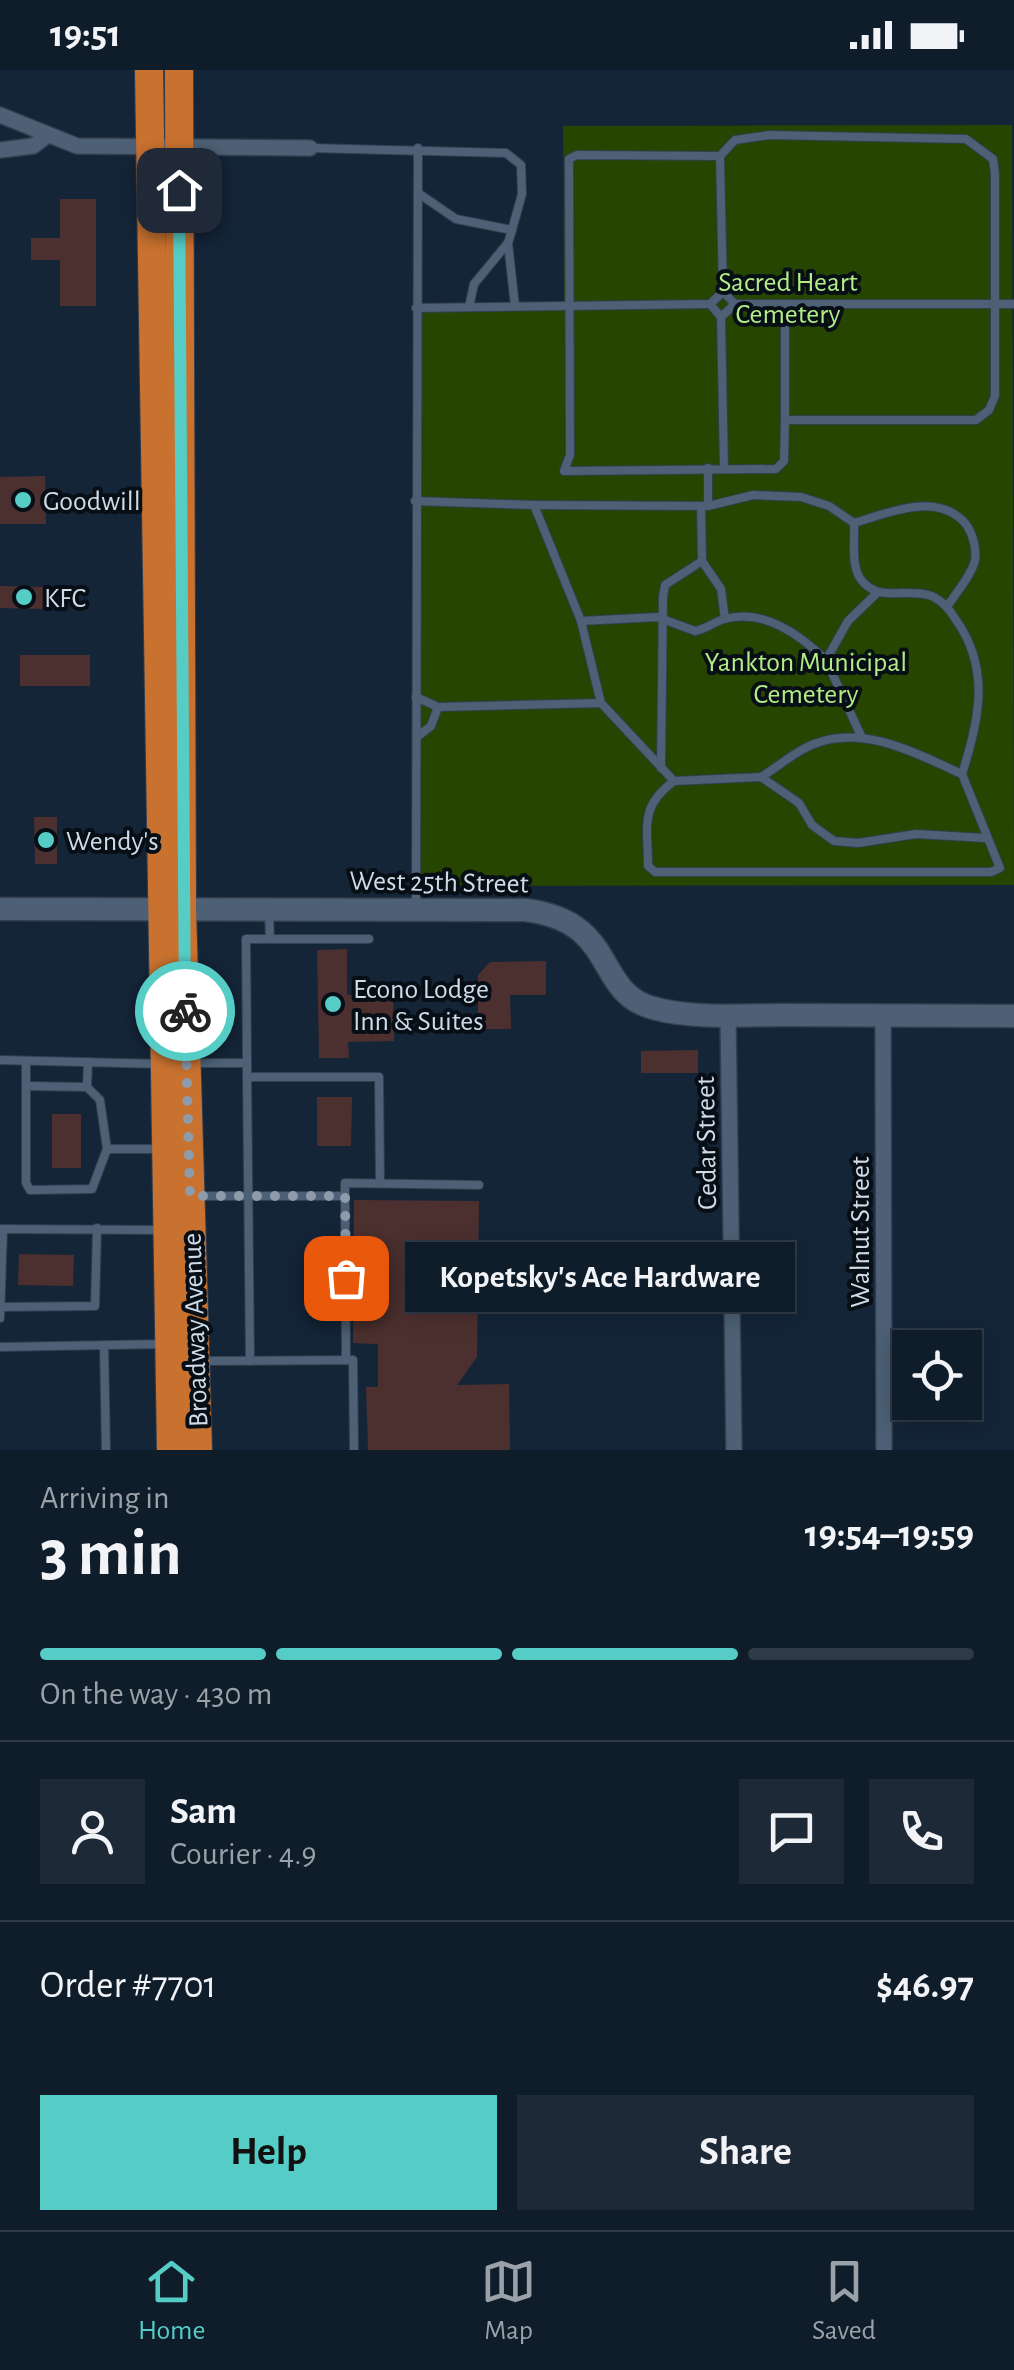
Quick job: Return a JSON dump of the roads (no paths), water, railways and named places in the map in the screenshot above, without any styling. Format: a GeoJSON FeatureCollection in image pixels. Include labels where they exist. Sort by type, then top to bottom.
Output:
{"type":"FeatureCollection","features":[{"type":"Feature","properties":{"kind":"highway","name":"Broadway Avenue"},"geometry":{"type":"LineString","coordinates":[[149,70],[182,1352],[198,1450]]}},
{"type":"Feature","properties":{"kind":"highway","name":"Broadway Avenue"},"geometry":{"type":"LineString","coordinates":[[171,909],[179,70]]}},
{"type":"Feature","properties":{"kind":"highway","name":"Broadway Avenue"},"geometry":{"type":"LineString","coordinates":[[170,1450],[182,1352]]}},
{"type":"Feature","properties":{"kind":"street"},"geometry":{"type":"LineString","coordinates":[[0,115],[45,137],[77,146],[149,150],[310,148]]}},
{"type":"Feature","properties":{"kind":"street"},"geometry":{"type":"LineString","coordinates":[[0,150],[32,146],[45,137]]}},
{"type":"Feature","properties":{"kind":"street","name":"West 25th Street"},"geometry":{"type":"LineString","coordinates":[[0,909],[526,910],[561,918],[583,931],[599,948],[616,982],[640,1003],[654,1009],[728,1014],[1014,1016]]}},
{"type":"Feature","properties":{"kind":"street","name":"Cedar Street"},"geometry":{"type":"LineString","coordinates":[[728,1014],[734,1450]]}},
{"type":"Feature","properties":{"kind":"street","name":"Walnut Street"},"geometry":{"type":"LineString","coordinates":[[883,1015],[884,1450]]}},
{"type":"Feature","properties":{"kind":"lane"},"geometry":{"type":"LineString","coordinates":[[785,420],[976,420],[990,410],[994,396],[994,304],[993,158],[966,139],[768,135],[735,140],[720,156],[723,292],[735,304],[994,304],[1014,304]]}},
{"type":"Feature","properties":{"kind":"lane"},"geometry":{"type":"LineString","coordinates":[[310,148],[418,148],[506,154],[521,165],[522,194],[508,243],[474,284],[469,307]]}},
{"type":"Feature","properties":{"kind":"lane"},"geometry":{"type":"LineString","coordinates":[[416,910],[418,148]]}},
{"type":"Feature","properties":{"kind":"lane"},"geometry":{"type":"LineString","coordinates":[[720,156],[577,155],[568,159],[570,455],[564,470],[776,469],[784,462],[785,304]]}},
{"type":"Feature","properties":{"kind":"lane"},"geometry":{"type":"LineString","coordinates":[[418,193],[456,220],[512,230]]}},
{"type":"Feature","properties":{"kind":"lane"},"geometry":{"type":"LineString","coordinates":[[508,243],[515,306]]}},
{"type":"Feature","properties":{"kind":"lane"},"geometry":{"type":"LineString","coordinates":[[416,308],[710,304],[723,292]]}},
{"type":"Feature","properties":{"kind":"lane"},"geometry":{"type":"LineString","coordinates":[[710,304],[722,318],[724,468]]}},
{"type":"Feature","properties":{"kind":"lane"},"geometry":{"type":"LineString","coordinates":[[722,318],[735,304]]}},
{"type":"Feature","properties":{"kind":"lane"},"geometry":{"type":"LineString","coordinates":[[708,468],[702,561],[721,590],[725,619]]}},
{"type":"Feature","properties":{"kind":"lane"},"geometry":{"type":"LineString","coordinates":[[415,501],[705,506],[752,495],[801,496],[829,506],[854,524]]}},
{"type":"Feature","properties":{"kind":"lane"},"geometry":{"type":"LineString","coordinates":[[534,505],[581,622],[601,704],[674,781]]}},
{"type":"Feature","properties":{"kind":"lane"},"geometry":{"type":"LineString","coordinates":[[854,524],[904,508],[934,506],[962,519],[972,534],[975,560],[948,607]]}},
{"type":"Feature","properties":{"kind":"lane"},"geometry":{"type":"LineString","coordinates":[[854,524],[856,574],[877,593],[929,594],[948,607],[974,652],[979,718],[962,774],[1000,868],[991,872],[655,872],[648,866],[648,811],[654,796],[674,781],[761,777],[815,744],[862,738],[894,744],[962,774]]}},
{"type":"Feature","properties":{"kind":"lane"},"geometry":{"type":"LineString","coordinates":[[662,768],[665,586],[702,561]]}},
{"type":"Feature","properties":{"kind":"lane"},"geometry":{"type":"LineString","coordinates":[[826,660],[848,622],[877,593]]}},
{"type":"Feature","properties":{"kind":"lane"},"geometry":{"type":"LineString","coordinates":[[581,622],[664,620],[694,632],[725,619],[778,624],[799,634],[826,660],[862,738]]}},
{"type":"Feature","properties":{"kind":"lane"},"geometry":{"type":"LineString","coordinates":[[416,696],[438,706],[601,704]]}},
{"type":"Feature","properties":{"kind":"lane"},"geometry":{"type":"LineString","coordinates":[[416,737],[431,726],[438,706]]}},
{"type":"Feature","properties":{"kind":"lane"},"geometry":{"type":"LineString","coordinates":[[761,777],[799,803],[812,825],[834,840],[858,843],[916,834],[985,838]]}},
{"type":"Feature","properties":{"kind":"lane"},"geometry":{"type":"LineString","coordinates":[[269,909],[270,939]]}},
{"type":"Feature","properties":{"kind":"lane"},"geometry":{"type":"LineString","coordinates":[[250,1361],[246,939],[370,939]]}},
{"type":"Feature","properties":{"kind":"lane"},"geometry":{"type":"LineString","coordinates":[[0,1060],[247,1063]]}},
{"type":"Feature","properties":{"kind":"lane"},"geometry":{"type":"LineString","coordinates":[[26,1061],[26,1086],[28,1188],[92,1190],[106,1149],[100,1100],[87,1087],[26,1086]]}},
{"type":"Feature","properties":{"kind":"lane"},"geometry":{"type":"LineString","coordinates":[[87,1087],[88,1062]]}},
{"type":"Feature","properties":{"kind":"lane"},"geometry":{"type":"LineString","coordinates":[[247,1077],[379,1077],[380,1184]]}},
{"type":"Feature","properties":{"kind":"lane"},"geometry":{"type":"LineString","coordinates":[[106,1149],[177,1147]]}},
{"type":"Feature","properties":{"kind":"lane"},"geometry":{"type":"LineString","coordinates":[[346,1360],[345,1183],[479,1184]]}},
{"type":"Feature","properties":{"kind":"lane"},"geometry":{"type":"LineString","coordinates":[[178,1196],[345,1196]]}},
{"type":"Feature","properties":{"kind":"lane"},"geometry":{"type":"LineString","coordinates":[[0,1318],[1,1228],[179,1229]]}},
{"type":"Feature","properties":{"kind":"lane"},"geometry":{"type":"LineString","coordinates":[[1,1308],[95,1306],[97,1228]]}},
{"type":"Feature","properties":{"kind":"lane"},"geometry":{"type":"LineString","coordinates":[[0,1347],[104,1345],[250,1361],[353,1360],[354,1450]]}},
{"type":"Feature","properties":{"kind":"lane"},"geometry":{"type":"LineString","coordinates":[[104,1345],[106,1450]]}},
{"type":"Feature","properties":{"kind":"place","name":"Goodwill"},"geometry":{"type":"Point","coordinates":[23,500]}},
{"type":"Feature","properties":{"kind":"place","name":"KFC"},"geometry":{"type":"Point","coordinates":[24,597]}},
{"type":"Feature","properties":{"kind":"place","name":"Wendy's"},"geometry":{"type":"Point","coordinates":[46,840]}},
{"type":"Feature","properties":{"kind":"place","name":"Econo Lodge Inn & Suites"},"geometry":{"type":"Point","coordinates":[333,1004]}},
{"type":"Feature","properties":{"kind":"place","name":"Kopetsky's Ace Hardware"},"geometry":{"type":"Point","coordinates":[346,1278]}},
{"type":"Feature","properties":{"kind":"park label","name":"Sacred Heart Cemetery"},"geometry":{"type":"Point","coordinates":[788,297]}},
{"type":"Feature","properties":{"kind":"park label","name":"Yankton Municipal Cemetery"},"geometry":{"type":"Point","coordinates":[806,677]}}]}
